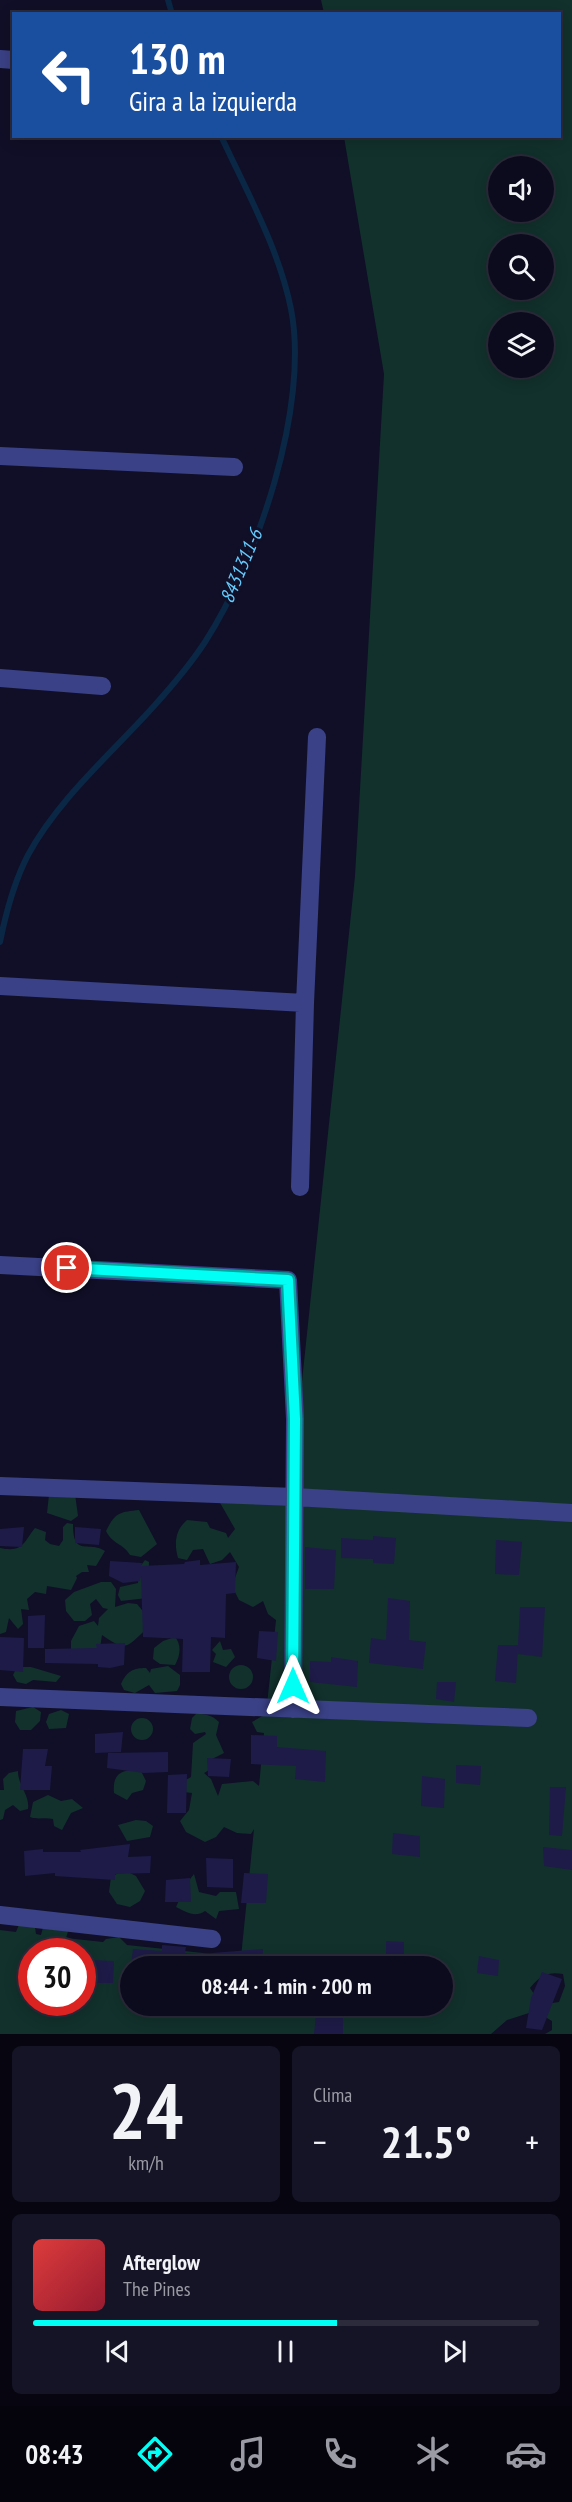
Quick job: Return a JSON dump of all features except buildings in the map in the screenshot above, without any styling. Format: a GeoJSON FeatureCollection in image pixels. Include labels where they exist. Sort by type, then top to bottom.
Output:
{"type":"FeatureCollection","features":[{"type":"Feature","properties":{"kind":"street"},"geometry":{"type":"LineString","coordinates":[[0,456],[234,467]]}},
{"type":"Feature","properties":{"kind":"street"},"geometry":{"type":"LineString","coordinates":[[0,678],[102,686]]}},
{"type":"Feature","properties":{"kind":"street"},"geometry":{"type":"LineString","coordinates":[[300,1187],[305,1003],[317,737]]}},
{"type":"Feature","properties":{"kind":"street"},"geometry":{"type":"LineString","coordinates":[[0,986],[305,1003]]}},
{"type":"Feature","properties":{"kind":"street"},"geometry":{"type":"LineString","coordinates":[[0,1265],[288,1280],[295,1419],[293,1709]]}},
{"type":"Feature","properties":{"kind":"street"},"geometry":{"type":"LineString","coordinates":[[0,1486],[295,1497],[572,1513]]}},
{"type":"Feature","properties":{"kind":"street"},"geometry":{"type":"LineString","coordinates":[[0,1697],[528,1718]]}},
{"type":"Feature","properties":{"kind":"street"},"geometry":{"type":"LineString","coordinates":[[0,1915],[212,1939]]}},
{"type":"Feature","properties":{"kind":"green space"},"geometry":{"type":"Polygon","coordinates":[[[321,0],[572,0],[572,2034],[545,2034],[552,2030],[552,2021],[542,2015],[546,2004],[559,2002],[565,1986],[563,1974],[553,1973],[540,1978],[530,1988],[536,1997],[532,2012],[507,2020],[491,2034],[0,2034],[0,1930],[16,1932],[20,1922],[34,1921],[36,1934],[41,1935],[45,1920],[69,1928],[66,1938],[18,1938],[18,2016],[96,2016],[96,1941],[103,1942],[106,1939],[119,1937],[127,1945],[232,1956],[120,1956],[120,2016],[453,2016],[453,1956],[241,1956],[254,1829],[251,1834],[237,1833],[224,1827],[216,1837],[205,1842],[186,1832],[180,1821],[189,1810],[192,1793],[184,1792],[184,1781],[191,1777],[193,1743],[206,1734],[205,1732],[195,1734],[190,1729],[192,1718],[196,1714],[211,1716],[219,1722],[216,1735],[224,1753],[210,1760],[211,1769],[204,1773],[211,1779],[218,1796],[222,1784],[253,1781],[259,1786],[264,1733],[257,1732],[252,1722],[266,1714],[276,1620],[268,1614],[263,1601],[253,1607],[239,1600],[232,1586],[239,1567],[230,1552],[222,1560],[210,1564],[203,1549],[193,1550],[187,1560],[178,1558],[176,1542],[180,1528],[187,1520],[207,1522],[210,1528],[226,1533],[228,1538],[235,1529],[219,1501],[289,1505],[355,876],[384,374],[344,138],[561,138],[561,12],[324,12],[321,0]]]}},
{"type":"Feature","properties":{"kind":"green space"},"geometry":{"type":"Polygon","coordinates":[[[75,1494],[78,1516],[71,1521],[47,1513],[49,1495],[75,1494]]]}},
{"type":"Feature","properties":{"kind":"green space"},"geometry":{"type":"Polygon","coordinates":[[[139,1510],[157,1544],[141,1557],[130,1555],[106,1531],[118,1514],[139,1510]]]}},
{"type":"Feature","properties":{"kind":"green space"},"geometry":{"type":"Polygon","coordinates":[[[67,1523],[73,1524],[79,1545],[105,1551],[96,1566],[87,1565],[89,1572],[82,1572],[76,1576],[71,1590],[47,1586],[46,1594],[35,1592],[27,1599],[29,1610],[21,1609],[23,1624],[18,1629],[9,1618],[6,1632],[0,1634],[0,1548],[19,1547],[35,1528],[46,1532],[45,1540],[50,1544],[59,1546],[63,1540],[63,1527],[67,1523]]]}},
{"type":"Feature","properties":{"kind":"green space"},"geometry":{"type":"Polygon","coordinates":[[[145,1560],[149,1562],[147,1598],[121,1601],[118,1595],[120,1587],[138,1583],[139,1568],[145,1560]]]}},
{"type":"Feature","properties":{"kind":"green space"},"geometry":{"type":"Polygon","coordinates":[[[101,1582],[111,1582],[116,1589],[115,1607],[128,1603],[137,1604],[147,1616],[145,1630],[125,1646],[116,1644],[102,1635],[100,1648],[71,1650],[71,1641],[79,1626],[94,1621],[98,1626],[99,1618],[108,1609],[103,1608],[96,1599],[90,1604],[92,1615],[85,1621],[74,1621],[66,1611],[65,1600],[74,1592],[101,1582]]]}},
{"type":"Feature","properties":{"kind":"green space"},"geometry":{"type":"Polygon","coordinates":[[[175,1637],[180,1651],[175,1665],[160,1664],[153,1659],[154,1648],[163,1641],[175,1637]]]}},
{"type":"Feature","properties":{"kind":"green space"},"geometry":{"type":"Polygon","coordinates":[[[220,1641],[223,1650],[231,1649],[235,1657],[226,1667],[213,1662],[216,1654],[212,1650],[220,1641]]]}},
{"type":"Feature","properties":{"kind":"green space"},"geometry":{"type":"Polygon","coordinates":[[[241,1665],[246,1666],[252,1672],[252,1682],[246,1688],[241,1689],[236,1688],[230,1682],[229,1677],[230,1672],[236,1666],[241,1665]]]}},
{"type":"Feature","properties":{"kind":"green space"},"geometry":{"type":"Polygon","coordinates":[[[168,1666],[180,1675],[180,1685],[177,1691],[155,1693],[149,1685],[135,1693],[124,1690],[121,1684],[128,1673],[134,1670],[146,1668],[150,1673],[151,1669],[168,1666]]]}},
{"type":"Feature","properties":{"kind":"green space"},"geometry":{"type":"Polygon","coordinates":[[[17,1667],[31,1667],[61,1676],[56,1682],[33,1680],[26,1684],[17,1682],[13,1675],[17,1667]]]}},
{"type":"Feature","properties":{"kind":"green space"},"geometry":{"type":"Polygon","coordinates":[[[33,1707],[41,1712],[40,1721],[31,1730],[20,1730],[15,1722],[16,1711],[33,1707]]]}},
{"type":"Feature","properties":{"kind":"green space"},"geometry":{"type":"Polygon","coordinates":[[[61,1710],[69,1714],[66,1728],[49,1729],[46,1722],[49,1714],[61,1710]]]}},
{"type":"Feature","properties":{"kind":"green space"},"geometry":{"type":"Polygon","coordinates":[[[142,1718],[150,1721],[153,1729],[150,1737],[142,1740],[134,1737],[131,1729],[134,1721],[142,1718]]]}},
{"type":"Feature","properties":{"kind":"green space"},"geometry":{"type":"Polygon","coordinates":[[[140,1769],[146,1781],[143,1790],[132,1793],[127,1800],[114,1793],[117,1776],[124,1771],[140,1769]]]}},
{"type":"Feature","properties":{"kind":"green space"},"geometry":{"type":"Polygon","coordinates":[[[18,1771],[28,1809],[20,1811],[13,1805],[5,1810],[3,1819],[0,1820],[0,1790],[4,1790],[3,1779],[9,1773],[18,1771]]]}},
{"type":"Feature","properties":{"kind":"green space"},"geometry":{"type":"Polygon","coordinates":[[[48,1795],[61,1801],[72,1799],[83,1808],[71,1813],[62,1830],[54,1826],[53,1819],[30,1817],[33,1802],[48,1795]]]}},
{"type":"Feature","properties":{"kind":"green space"},"geometry":{"type":"Polygon","coordinates":[[[136,1820],[146,1821],[153,1826],[150,1837],[127,1841],[118,1825],[136,1820]]]}},
{"type":"Feature","properties":{"kind":"green space"},"geometry":{"type":"Polygon","coordinates":[[[124,1870],[136,1876],[145,1891],[140,1901],[130,1907],[117,1904],[109,1892],[111,1877],[124,1870]]]}},
{"type":"Feature","properties":{"kind":"green space"},"geometry":{"type":"Polygon","coordinates":[[[194,1874],[199,1892],[216,1896],[220,1892],[236,1892],[239,1909],[219,1911],[216,1919],[205,1911],[194,1914],[176,1907],[187,1883],[194,1874]]]}},
{"type":"Feature","properties":{"kind":"waterway","name":"8431311-6"},"geometry":{"type":"LineString","coordinates":[[168,0],[171,12]]}},
{"type":"Feature","properties":{"kind":"waterway","name":"8431311-6"},"geometry":{"type":"LineString","coordinates":[[0,942],[19,876],[41,834],[70,795],[138,724],[187,667],[205,642],[243,569],[275,482],[286,436],[293,391],[295,348],[291,309],[279,265],[222,138]]}},
{"type":"Feature","properties":{"kind":"route"},"geometry":{"type":"LineString","coordinates":[[67,1268],[288,1280],[295,1419],[293,1686]]}}]}
